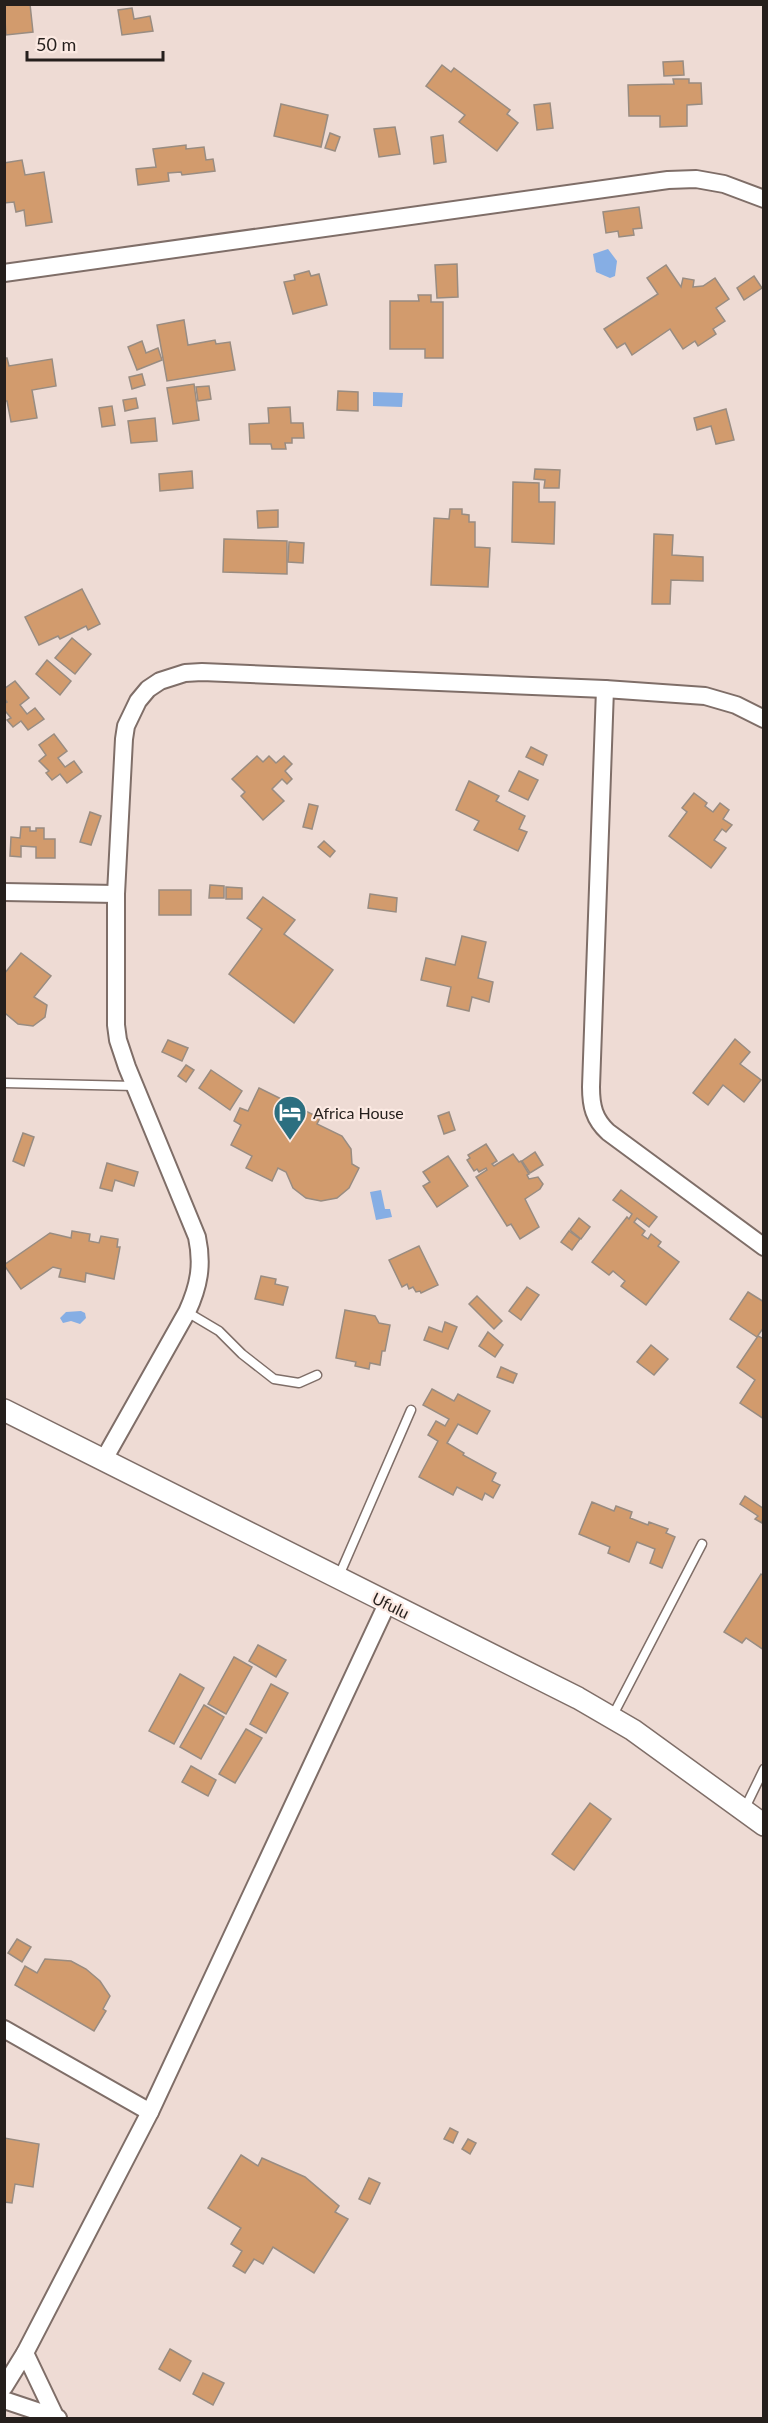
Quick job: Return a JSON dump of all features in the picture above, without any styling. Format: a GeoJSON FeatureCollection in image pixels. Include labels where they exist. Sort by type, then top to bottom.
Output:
{"type":"FeatureCollection","features":[{"type":"Feature","properties":{"kind":"street"},"geometry":{"type":"LineString","coordinates":[[4,273],[668,180],[696,179],[724,184],[764,199]]}},
{"type":"Feature","properties":{"kind":"street"},"geometry":{"type":"LineString","coordinates":[[103,1461],[196,1294],[201,1264],[197,1237],[121,1052],[116,1025],[116,894],[124,739],[126,726],[138,701],[148,689],[171,676],[202,672],[605,689],[705,696],[736,705],[764,719]]}},
{"type":"Feature","properties":{"kind":"street"},"geometry":{"type":"LineString","coordinates":[[605,689],[592,1075],[594,1112],[608,1132],[764,1247]]}},
{"type":"Feature","properties":{"kind":"street"},"geometry":{"type":"LineString","coordinates":[[4,892],[116,894]]}},
{"type":"Feature","properties":{"kind":"street","name":"Ufulu"},"geometry":{"type":"LineString","coordinates":[[4,1410],[337,1579],[542,1679],[612,1717],[642,1736],[764,1825]]}},
{"type":"Feature","properties":{"kind":"street"},"geometry":{"type":"LineString","coordinates":[[4,2387],[25,2353],[150,2112],[387,1604]]}},
{"type":"Feature","properties":{"kind":"street"},"geometry":{"type":"LineString","coordinates":[[4,2029],[150,2112]]}},
{"type":"Feature","properties":{"kind":"street"},"geometry":{"type":"LineString","coordinates":[[25,2353],[56,2417]]}},
{"type":"Feature","properties":{"kind":"street"},"geometry":{"type":"LineString","coordinates":[[4,2400],[56,2417]]}},
{"type":"Feature","properties":{"kind":"lane"},"geometry":{"type":"LineString","coordinates":[[4,1083],[135,1086]]}},
{"type":"Feature","properties":{"kind":"lane"},"geometry":{"type":"LineString","coordinates":[[187,1312],[219,1331],[242,1354],[274,1379],[299,1383],[316,1375]]}},
{"type":"Feature","properties":{"kind":"lane"},"geometry":{"type":"LineString","coordinates":[[337,1579],[411,1410]]}},
{"type":"Feature","properties":{"kind":"lane"},"geometry":{"type":"LineString","coordinates":[[612,1717],[702,1545]]}},
{"type":"Feature","properties":{"kind":"lane"},"geometry":{"type":"LineString","coordinates":[[743,1810],[764,1770]]}},
{"type":"Feature","properties":{"kind":"water"},"geometry":{"type":"Polygon","coordinates":[[[608,249],[617,261],[615,276],[610,278],[596,272],[593,254],[608,249]]]}},
{"type":"Feature","properties":{"kind":"water"},"geometry":{"type":"Polygon","coordinates":[[[373,392],[403,393],[402,407],[373,406],[373,392]]]}},
{"type":"Feature","properties":{"kind":"water"},"geometry":{"type":"Polygon","coordinates":[[[381,1190],[385,1209],[390,1209],[392,1217],[376,1220],[370,1192],[381,1190]]]}},
{"type":"Feature","properties":{"kind":"water"},"geometry":{"type":"Polygon","coordinates":[[[66,1312],[85,1313],[86,1318],[80,1324],[71,1321],[63,1323],[60,1318],[66,1312]]]}},
{"type":"Feature","properties":{"kind":"building"},"geometry":{"type":"Polygon","coordinates":[[[4,4],[30,4],[33,32],[6,35],[4,4]]]}},
{"type":"Feature","properties":{"kind":"building"},"geometry":{"type":"Polygon","coordinates":[[[132,8],[134,19],[150,16],[153,31],[122,35],[118,10],[132,8]]]}},
{"type":"Feature","properties":{"kind":"building"},"geometry":{"type":"Polygon","coordinates":[[[683,61],[684,75],[664,76],[663,62],[683,61]]]}},
{"type":"Feature","properties":{"kind":"building"},"geometry":{"type":"Polygon","coordinates":[[[442,65],[451,72],[454,68],[510,110],[507,114],[518,123],[497,151],[459,122],[465,115],[426,86],[442,65]]]}},
{"type":"Feature","properties":{"kind":"building"},"geometry":{"type":"Polygon","coordinates":[[[673,79],[689,79],[689,83],[701,83],[702,104],[687,105],[687,126],[660,127],[660,116],[629,116],[628,85],[674,84],[673,79]]]}},
{"type":"Feature","properties":{"kind":"building"},"geometry":{"type":"Polygon","coordinates":[[[550,103],[553,128],[537,130],[534,105],[550,103]]]}},
{"type":"Feature","properties":{"kind":"building"},"geometry":{"type":"Polygon","coordinates":[[[281,104],[328,115],[321,147],[274,136],[281,104]]]}},
{"type":"Feature","properties":{"kind":"building"},"geometry":{"type":"Polygon","coordinates":[[[395,127],[400,154],[379,157],[374,129],[395,127]]]}},
{"type":"Feature","properties":{"kind":"building"},"geometry":{"type":"Polygon","coordinates":[[[330,133],[340,137],[335,151],[325,148],[330,133]]]}},
{"type":"Feature","properties":{"kind":"building"},"geometry":{"type":"Polygon","coordinates":[[[443,135],[446,162],[434,164],[431,137],[443,135]]]}},
{"type":"Feature","properties":{"kind":"building"},"geometry":{"type":"Polygon","coordinates":[[[186,145],[186,149],[204,147],[206,160],[213,159],[215,171],[182,175],[181,172],[168,173],[169,181],[138,185],[136,169],[156,167],[153,149],[186,145]]]}},
{"type":"Feature","properties":{"kind":"building"},"geometry":{"type":"Polygon","coordinates":[[[22,160],[25,175],[44,172],[52,222],[26,226],[24,210],[16,212],[14,202],[4,203],[4,163],[22,160]]]}},
{"type":"Feature","properties":{"kind":"building"},"geometry":{"type":"Polygon","coordinates":[[[639,207],[642,228],[633,229],[634,235],[619,237],[618,231],[606,233],[603,212],[639,207]]]}},
{"type":"Feature","properties":{"kind":"building"},"geometry":{"type":"Polygon","coordinates":[[[457,264],[458,297],[437,298],[435,265],[457,264]]]}},
{"type":"Feature","properties":{"kind":"building"},"geometry":{"type":"Polygon","coordinates":[[[666,265],[681,287],[683,278],[694,280],[693,287],[703,286],[715,278],[729,299],[716,308],[725,321],[713,329],[716,334],[698,346],[695,341],[683,349],[670,329],[632,355],[625,343],[617,348],[604,329],[658,294],[647,278],[666,265]]]}},
{"type":"Feature","properties":{"kind":"building"},"geometry":{"type":"Polygon","coordinates":[[[309,271],[311,276],[319,274],[327,305],[293,314],[284,282],[295,280],[294,275],[309,271]]]}},
{"type":"Feature","properties":{"kind":"building"},"geometry":{"type":"Polygon","coordinates":[[[754,276],[762,288],[744,300],[737,288],[754,276]]]}},
{"type":"Feature","properties":{"kind":"building"},"geometry":{"type":"Polygon","coordinates":[[[418,295],[431,295],[431,302],[443,302],[443,358],[425,358],[425,349],[390,349],[390,301],[419,301],[418,295]]]}},
{"type":"Feature","properties":{"kind":"building"},"geometry":{"type":"Polygon","coordinates":[[[184,320],[188,345],[215,340],[216,344],[230,342],[235,370],[167,381],[157,325],[184,320]]]}},
{"type":"Feature","properties":{"kind":"building"},"geometry":{"type":"Polygon","coordinates":[[[142,341],[146,353],[158,348],[162,360],[137,370],[128,347],[142,341]]]}},
{"type":"Feature","properties":{"kind":"building"},"geometry":{"type":"Polygon","coordinates":[[[4,358],[7,358],[9,366],[52,359],[56,386],[32,390],[37,418],[11,422],[7,401],[4,401],[4,358]]]}},
{"type":"Feature","properties":{"kind":"building"},"geometry":{"type":"Polygon","coordinates":[[[142,374],[145,385],[132,389],[129,377],[142,374]]]}},
{"type":"Feature","properties":{"kind":"building"},"geometry":{"type":"Polygon","coordinates":[[[194,384],[199,420],[173,424],[167,388],[194,384]]]}},
{"type":"Feature","properties":{"kind":"building"},"geometry":{"type":"Polygon","coordinates":[[[209,386],[211,399],[198,401],[196,387],[209,386]]]}},
{"type":"Feature","properties":{"kind":"building"},"geometry":{"type":"Polygon","coordinates":[[[338,391],[358,392],[358,411],[337,410],[338,391]]]}},
{"type":"Feature","properties":{"kind":"building"},"geometry":{"type":"Polygon","coordinates":[[[136,398],[138,408],[125,411],[123,400],[136,398]]]}},
{"type":"Feature","properties":{"kind":"building"},"geometry":{"type":"Polygon","coordinates":[[[112,406],[115,425],[102,427],[99,408],[112,406]]]}},
{"type":"Feature","properties":{"kind":"building"},"geometry":{"type":"Polygon","coordinates":[[[290,407],[291,423],[303,423],[304,438],[292,438],[292,443],[285,443],[286,449],[272,449],[271,444],[250,444],[249,424],[269,423],[268,408],[290,407]]]}},
{"type":"Feature","properties":{"kind":"building"},"geometry":{"type":"Polygon","coordinates":[[[726,409],[734,440],[716,444],[711,426],[697,430],[694,418],[726,409]]]}},
{"type":"Feature","properties":{"kind":"building"},"geometry":{"type":"Polygon","coordinates":[[[155,418],[157,441],[131,443],[128,421],[155,418]]]}},
{"type":"Feature","properties":{"kind":"building"},"geometry":{"type":"Polygon","coordinates":[[[535,469],[560,470],[559,488],[544,488],[545,480],[534,479],[535,469]]]}},
{"type":"Feature","properties":{"kind":"building"},"geometry":{"type":"Polygon","coordinates":[[[192,471],[193,488],[160,491],[159,474],[192,471]]]}},
{"type":"Feature","properties":{"kind":"building"},"geometry":{"type":"Polygon","coordinates":[[[513,482],[539,483],[539,502],[555,502],[554,544],[512,542],[513,482]]]}},
{"type":"Feature","properties":{"kind":"building"},"geometry":{"type":"Polygon","coordinates":[[[450,509],[462,509],[462,514],[469,515],[469,522],[475,522],[475,547],[490,548],[488,587],[431,585],[434,518],[449,519],[450,509]]]}},
{"type":"Feature","properties":{"kind":"building"},"geometry":{"type":"Polygon","coordinates":[[[278,510],[278,527],[258,528],[257,511],[278,510]]]}},
{"type":"Feature","properties":{"kind":"building"},"geometry":{"type":"Polygon","coordinates":[[[654,534],[673,535],[672,555],[703,557],[703,581],[671,580],[670,604],[652,604],[654,534]]]}},
{"type":"Feature","properties":{"kind":"building"},"geometry":{"type":"Polygon","coordinates":[[[224,539],[287,541],[287,574],[223,572],[224,539]]]}},
{"type":"Feature","properties":{"kind":"building"},"geometry":{"type":"Polygon","coordinates":[[[289,542],[304,543],[303,563],[288,562],[289,542]]]}},
{"type":"Feature","properties":{"kind":"building"},"geometry":{"type":"Polygon","coordinates":[[[82,589],[100,624],[88,630],[86,626],[60,639],[58,636],[39,645],[25,617],[82,589]]]}},
{"type":"Feature","properties":{"kind":"building"},"geometry":{"type":"Polygon","coordinates":[[[72,638],[91,654],[75,674],[55,658],[72,638]]]}},
{"type":"Feature","properties":{"kind":"building"},"geometry":{"type":"Polygon","coordinates":[[[47,660],[71,681],[60,695],[36,674],[47,660]]]}},
{"type":"Feature","properties":{"kind":"building"},"geometry":{"type":"Polygon","coordinates":[[[15,681],[29,698],[20,705],[27,714],[35,708],[44,719],[28,730],[21,721],[13,727],[7,720],[11,718],[6,712],[4,713],[4,704],[7,702],[4,698],[4,689],[15,681]]]}},
{"type":"Feature","properties":{"kind":"building"},"geometry":{"type":"Polygon","coordinates":[[[54,734],[67,751],[58,758],[65,767],[74,761],[82,772],[67,783],[60,774],[52,780],[46,773],[49,771],[39,761],[46,755],[39,745],[54,734]]]}},
{"type":"Feature","properties":{"kind":"building"},"geometry":{"type":"Polygon","coordinates":[[[531,747],[547,755],[543,765],[526,757],[531,747]]]}},
{"type":"Feature","properties":{"kind":"building"},"geometry":{"type":"Polygon","coordinates":[[[257,756],[263,762],[269,756],[276,763],[284,756],[292,764],[285,771],[292,779],[287,784],[282,779],[272,789],[284,801],[263,820],[241,796],[245,792],[232,779],[257,756]]]}},
{"type":"Feature","properties":{"kind":"building"},"geometry":{"type":"Polygon","coordinates":[[[519,771],[538,780],[528,800],[509,791],[519,771]]]}},
{"type":"Feature","properties":{"kind":"building"},"geometry":{"type":"Polygon","coordinates":[[[469,781],[499,796],[496,801],[525,816],[519,829],[527,832],[518,851],[474,830],[479,821],[456,810],[469,781]]]}},
{"type":"Feature","properties":{"kind":"building"},"geometry":{"type":"Polygon","coordinates":[[[694,793],[707,803],[705,806],[713,812],[720,803],[729,810],[723,819],[732,825],[726,832],[722,829],[714,840],[726,848],[711,868],[669,836],[687,812],[682,808],[694,793]]]}},
{"type":"Feature","properties":{"kind":"building"},"geometry":{"type":"Polygon","coordinates":[[[309,804],[318,806],[312,829],[303,827],[309,804]]]}},
{"type":"Feature","properties":{"kind":"building"},"geometry":{"type":"Polygon","coordinates":[[[90,812],[101,816],[91,845],[80,842],[90,812]]]}},
{"type":"Feature","properties":{"kind":"building"},"geometry":{"type":"Polygon","coordinates":[[[21,827],[30,827],[30,831],[44,828],[44,839],[55,839],[55,858],[36,858],[36,847],[21,846],[21,857],[10,856],[11,837],[20,838],[21,827]]]}},
{"type":"Feature","properties":{"kind":"building"},"geometry":{"type":"Polygon","coordinates":[[[324,841],[335,851],[330,857],[318,847],[324,841]]]}},
{"type":"Feature","properties":{"kind":"building"},"geometry":{"type":"Polygon","coordinates":[[[210,885],[224,886],[224,898],[209,898],[210,885]]]}},
{"type":"Feature","properties":{"kind":"building"},"geometry":{"type":"Polygon","coordinates":[[[226,887],[242,888],[242,899],[226,899],[226,887]]]}},
{"type":"Feature","properties":{"kind":"building"},"geometry":{"type":"Polygon","coordinates":[[[159,890],[191,890],[191,915],[159,915],[159,890]]]}},
{"type":"Feature","properties":{"kind":"building"},"geometry":{"type":"Polygon","coordinates":[[[370,894],[397,898],[396,912],[368,908],[370,894]]]}},
{"type":"Feature","properties":{"kind":"building"},"geometry":{"type":"Polygon","coordinates":[[[263,897],[295,920],[284,934],[333,970],[294,1023],[229,974],[262,929],[247,918],[263,897]]]}},
{"type":"Feature","properties":{"kind":"building"},"geometry":{"type":"Polygon","coordinates":[[[462,936],[486,942],[478,978],[493,982],[489,1002],[472,997],[469,1011],[447,1006],[451,987],[421,980],[426,958],[455,965],[462,936]]]}},
{"type":"Feature","properties":{"kind":"building"},"geometry":{"type":"Polygon","coordinates":[[[21,953],[51,976],[34,997],[47,1005],[45,1017],[33,1026],[18,1024],[6,1014],[4,1016],[4,974],[21,953]]]}},
{"type":"Feature","properties":{"kind":"building"},"geometry":{"type":"Polygon","coordinates":[[[735,1039],[750,1052],[740,1064],[761,1080],[744,1102],[723,1085],[708,1105],[693,1093],[735,1039]]]}},
{"type":"Feature","properties":{"kind":"building"},"geometry":{"type":"Polygon","coordinates":[[[168,1040],[188,1048],[182,1061],[162,1052],[168,1040]]]}},
{"type":"Feature","properties":{"kind":"building"},"geometry":{"type":"Polygon","coordinates":[[[186,1065],[194,1070],[186,1082],[178,1076],[186,1065]]]}},
{"type":"Feature","properties":{"kind":"building"},"geometry":{"type":"Polygon","coordinates":[[[211,1070],[242,1091],[230,1110],[199,1088],[211,1070]]]}},
{"type":"Feature","properties":{"kind":"building","name":"Africa House"},"geometry":{"type":"Polygon","coordinates":[[[259,1088],[320,1118],[317,1124],[342,1136],[351,1149],[352,1164],[359,1168],[349,1188],[337,1198],[321,1201],[306,1198],[293,1188],[286,1172],[278,1168],[272,1181],[246,1168],[252,1156],[231,1145],[241,1125],[234,1121],[240,1108],[248,1111],[259,1088]]]}},
{"type":"Feature","properties":{"kind":"building"},"geometry":{"type":"Polygon","coordinates":[[[449,1112],[455,1130],[444,1134],[438,1116],[449,1112]]]}},
{"type":"Feature","properties":{"kind":"building"},"geometry":{"type":"Polygon","coordinates":[[[23,1133],[34,1137],[24,1166],[13,1161],[23,1133]]]}},
{"type":"Feature","properties":{"kind":"building"},"geometry":{"type":"Polygon","coordinates":[[[486,1144],[497,1161],[492,1164],[494,1166],[513,1154],[519,1162],[521,1161],[529,1174],[527,1175],[529,1179],[538,1177],[543,1184],[540,1189],[525,1199],[539,1227],[520,1239],[511,1224],[507,1226],[476,1177],[487,1170],[486,1168],[479,1172],[477,1169],[474,1171],[467,1160],[470,1158],[468,1155],[486,1144]]]}},
{"type":"Feature","properties":{"kind":"building"},"geometry":{"type":"Polygon","coordinates":[[[535,1152],[543,1165],[530,1173],[522,1161],[535,1152]]]}},
{"type":"Feature","properties":{"kind":"building"},"geometry":{"type":"Polygon","coordinates":[[[448,1156],[468,1186],[437,1207],[423,1186],[430,1182],[423,1172],[448,1156]]]}},
{"type":"Feature","properties":{"kind":"building"},"geometry":{"type":"Polygon","coordinates":[[[107,1163],[138,1172],[134,1186],[115,1180],[112,1191],[100,1188],[107,1163]]]}},
{"type":"Feature","properties":{"kind":"building"},"geometry":{"type":"Polygon","coordinates":[[[621,1190],[657,1217],[649,1227],[637,1218],[634,1222],[645,1231],[642,1235],[648,1239],[651,1234],[661,1242],[658,1246],[679,1262],[646,1305],[621,1286],[625,1281],[613,1271],[609,1275],[592,1262],[627,1217],[629,1219],[632,1214],[613,1200],[621,1190]]]}},
{"type":"Feature","properties":{"kind":"building"},"geometry":{"type":"Polygon","coordinates":[[[579,1218],[590,1227],[581,1239],[570,1230],[579,1218]]]}},
{"type":"Feature","properties":{"kind":"building"},"geometry":{"type":"Polygon","coordinates":[[[72,1231],[90,1234],[89,1241],[99,1243],[101,1236],[118,1239],[117,1247],[120,1247],[114,1279],[86,1273],[85,1282],[59,1277],[61,1269],[53,1267],[21,1289],[4,1265],[50,1233],[71,1238],[72,1231]]]}},
{"type":"Feature","properties":{"kind":"building"},"geometry":{"type":"Polygon","coordinates":[[[569,1231],[580,1239],[572,1250],[561,1242],[569,1231]]]}},
{"type":"Feature","properties":{"kind":"building"},"geometry":{"type":"Polygon","coordinates":[[[419,1246],[438,1285],[421,1293],[416,1292],[413,1287],[409,1289],[407,1284],[402,1287],[389,1260],[419,1246]]]}},
{"type":"Feature","properties":{"kind":"building"},"geometry":{"type":"Polygon","coordinates":[[[261,1276],[276,1279],[275,1284],[288,1287],[283,1305],[255,1299],[261,1276]]]}},
{"type":"Feature","properties":{"kind":"building"},"geometry":{"type":"Polygon","coordinates":[[[527,1287],[539,1295],[521,1320],[509,1311],[527,1287]]]}},
{"type":"Feature","properties":{"kind":"building"},"geometry":{"type":"Polygon","coordinates":[[[748,1292],[764,1302],[764,1327],[757,1337],[730,1319],[748,1292]]]}},
{"type":"Feature","properties":{"kind":"building"},"geometry":{"type":"Polygon","coordinates":[[[477,1296],[502,1321],[494,1329],[469,1304],[477,1296]]]}},
{"type":"Feature","properties":{"kind":"building"},"geometry":{"type":"Polygon","coordinates":[[[345,1310],[375,1316],[379,1323],[390,1325],[380,1365],[370,1363],[369,1369],[355,1366],[356,1362],[336,1358],[345,1310]]]}},
{"type":"Feature","properties":{"kind":"building"},"geometry":{"type":"Polygon","coordinates":[[[445,1322],[457,1327],[448,1349],[424,1340],[429,1327],[442,1332],[445,1322]]]}},
{"type":"Feature","properties":{"kind":"building"},"geometry":{"type":"Polygon","coordinates":[[[488,1332],[503,1345],[495,1357],[479,1346],[488,1332]]]}},
{"type":"Feature","properties":{"kind":"building"},"geometry":{"type":"Polygon","coordinates":[[[758,1336],[764,1339],[764,1419],[740,1403],[755,1380],[737,1367],[758,1336]]]}},
{"type":"Feature","properties":{"kind":"building"},"geometry":{"type":"Polygon","coordinates":[[[651,1345],[668,1359],[654,1375],[637,1362],[651,1345]]]}},
{"type":"Feature","properties":{"kind":"building"},"geometry":{"type":"Polygon","coordinates":[[[501,1367],[517,1374],[513,1383],[497,1377],[501,1367]]]}},
{"type":"Feature","properties":{"kind":"building"},"geometry":{"type":"Polygon","coordinates":[[[432,1389],[454,1401],[458,1394],[490,1411],[477,1434],[458,1424],[447,1443],[464,1453],[463,1455],[496,1473],[492,1481],[500,1485],[493,1498],[485,1493],[482,1500],[457,1487],[453,1495],[419,1477],[438,1441],[428,1435],[436,1421],[445,1426],[449,1419],[423,1405],[432,1389]]]}},
{"type":"Feature","properties":{"kind":"building"},"geometry":{"type":"Polygon","coordinates":[[[745,1496],[764,1509],[762,1523],[755,1519],[758,1516],[740,1504],[745,1496]]]}},
{"type":"Feature","properties":{"kind":"building"},"geometry":{"type":"Polygon","coordinates":[[[592,1502],[614,1511],[616,1506],[632,1512],[630,1518],[668,1529],[666,1533],[675,1537],[662,1568],[650,1563],[655,1549],[637,1542],[629,1562],[608,1553],[610,1547],[579,1534],[592,1502]]]}},
{"type":"Feature","properties":{"kind":"building"},"geometry":{"type":"Polygon","coordinates":[[[761,1574],[764,1576],[764,1650],[746,1638],[742,1643],[724,1632],[761,1574]]]}},
{"type":"Feature","properties":{"kind":"building"},"geometry":{"type":"Polygon","coordinates":[[[258,1645],[286,1660],[276,1677],[249,1661],[258,1645]]]}},
{"type":"Feature","properties":{"kind":"building"},"geometry":{"type":"Polygon","coordinates":[[[234,1657],[252,1667],[226,1714],[208,1704],[234,1657]]]}},
{"type":"Feature","properties":{"kind":"building"},"geometry":{"type":"Polygon","coordinates":[[[180,1674],[204,1688],[174,1744],[149,1731],[180,1674]]]}},
{"type":"Feature","properties":{"kind":"building"},"geometry":{"type":"Polygon","coordinates":[[[271,1684],[288,1693],[266,1733],[250,1724],[271,1684]]]}},
{"type":"Feature","properties":{"kind":"building"},"geometry":{"type":"Polygon","coordinates":[[[204,1705],[224,1717],[201,1759],[180,1747],[204,1705]]]}},
{"type":"Feature","properties":{"kind":"building"},"geometry":{"type":"Polygon","coordinates":[[[246,1729],[262,1738],[235,1783],[219,1774],[246,1729]]]}},
{"type":"Feature","properties":{"kind":"building"},"geometry":{"type":"Polygon","coordinates":[[[191,1766],[216,1780],[208,1796],[182,1782],[191,1766]]]}},
{"type":"Feature","properties":{"kind":"building"},"geometry":{"type":"Polygon","coordinates":[[[590,1803],[611,1819],[574,1870],[552,1854],[590,1803]]]}},
{"type":"Feature","properties":{"kind":"building"},"geometry":{"type":"Polygon","coordinates":[[[17,1939],[31,1947],[22,1962],[8,1953],[17,1939]]]}},
{"type":"Feature","properties":{"kind":"building"},"geometry":{"type":"Polygon","coordinates":[[[45,1959],[71,1961],[86,1969],[100,1981],[110,1996],[103,2009],[106,2011],[94,2031],[15,1985],[25,1966],[37,1973],[45,1959]]]}},
{"type":"Feature","properties":{"kind":"building"},"geometry":{"type":"Polygon","coordinates":[[[450,2128],[458,2132],[453,2143],[444,2139],[450,2128]]]}},
{"type":"Feature","properties":{"kind":"building"},"geometry":{"type":"Polygon","coordinates":[[[4,2138],[39,2144],[33,2187],[15,2184],[12,2203],[4,2202],[4,2138]]]}},
{"type":"Feature","properties":{"kind":"building"},"geometry":{"type":"Polygon","coordinates":[[[468,2139],[476,2143],[470,2154],[462,2149],[468,2139]]]}},
{"type":"Feature","properties":{"kind":"building"},"geometry":{"type":"Polygon","coordinates":[[[241,2155],[258,2166],[262,2158],[305,2177],[339,2206],[335,2212],[348,2219],[314,2273],[273,2247],[263,2264],[254,2259],[245,2273],[233,2266],[242,2251],[231,2244],[241,2228],[208,2208],[241,2155]]]}},
{"type":"Feature","properties":{"kind":"building"},"geometry":{"type":"Polygon","coordinates":[[[369,2178],[380,2183],[370,2204],[359,2199],[369,2178]]]}},
{"type":"Feature","properties":{"kind":"building"},"geometry":{"type":"Polygon","coordinates":[[[170,2349],[191,2361],[180,2381],[159,2369],[170,2349]]]}},
{"type":"Feature","properties":{"kind":"building"},"geometry":{"type":"Polygon","coordinates":[[[203,2373],[224,2383],[213,2405],[193,2394],[203,2373]]]}},
{"type":"Feature","properties":{"kind":"place","name":"Africa House"},"geometry":{"type":"Point","coordinates":[290,1141]}}]}
